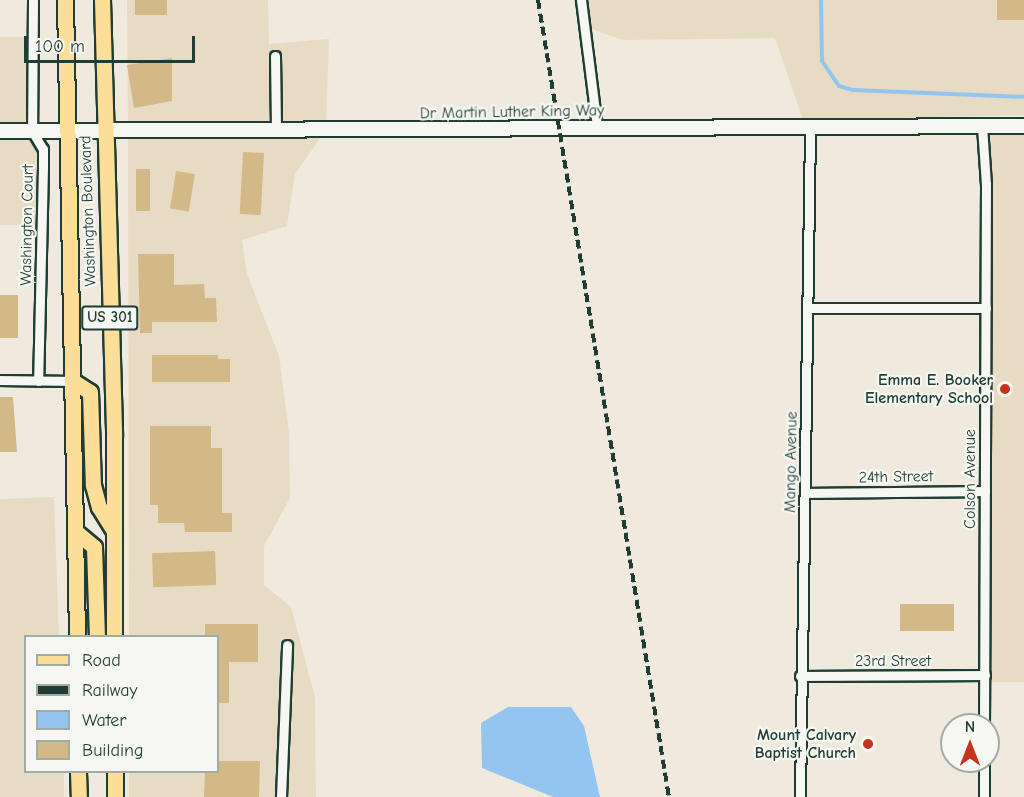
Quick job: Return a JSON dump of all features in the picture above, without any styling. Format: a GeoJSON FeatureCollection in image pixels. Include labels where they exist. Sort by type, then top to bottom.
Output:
{"type":"FeatureCollection","features":[{"type":"Feature","properties":{"kind":"main road","name":"Washington Boulevard"},"geometry":{"type":"LineString","coordinates":[[65,0],[65,132],[73,381],[76,635]]}},
{"type":"Feature","properties":{"kind":"main road","name":"Washington Boulevard"},"geometry":{"type":"LineString","coordinates":[[102,0],[103,133],[114,531],[114,635]]}},
{"type":"Feature","properties":{"kind":"main road"},"geometry":{"type":"LineString","coordinates":[[73,381],[90,392],[93,485],[99,507],[114,531]]}},
{"type":"Feature","properties":{"kind":"main road"},"geometry":{"type":"LineString","coordinates":[[75,531],[94,547],[97,635]]}},
{"type":"Feature","properties":{"kind":"main road"},"geometry":{"type":"LineString","coordinates":[[115,773],[115,797]]}},
{"type":"Feature","properties":{"kind":"street","name":"Washington Court"},"geometry":{"type":"LineString","coordinates":[[33,0],[32,131],[43,149],[39,381]]}},
{"type":"Feature","properties":{"kind":"street"},"geometry":{"type":"LineString","coordinates":[[581,0],[597,127]]}},
{"type":"Feature","properties":{"kind":"street"},"geometry":{"type":"LineString","coordinates":[[275,56],[276,131]]}},
{"type":"Feature","properties":{"kind":"street","name":"Colson Avenue"},"geometry":{"type":"LineString","coordinates":[[982,126],[986,308],[984,713]]}},
{"type":"Feature","properties":{"kind":"street","name":"Dr Martin Luther King Way"},"geometry":{"type":"LineString","coordinates":[[0,131],[103,133],[597,127],[1024,126]]}},
{"type":"Feature","properties":{"kind":"street","name":"Mango Avenue"},"geometry":{"type":"LineString","coordinates":[[800,797],[800,676],[806,493],[810,127]]}},
{"type":"Feature","properties":{"kind":"street"},"geometry":{"type":"LineString","coordinates":[[808,308],[986,308]]}},
{"type":"Feature","properties":{"kind":"street"},"geometry":{"type":"LineString","coordinates":[[0,380],[73,381]]}},
{"type":"Feature","properties":{"kind":"street","name":"24th Street"},"geometry":{"type":"LineString","coordinates":[[806,493],[985,491]]}},
{"type":"Feature","properties":{"kind":"street"},"geometry":{"type":"LineString","coordinates":[[281,797],[287,645]]}},
{"type":"Feature","properties":{"kind":"street","name":"23rd Street"},"geometry":{"type":"LineString","coordinates":[[800,676],[985,675]]}},
{"type":"Feature","properties":{"kind":"street"},"geometry":{"type":"LineString","coordinates":[[984,773],[984,797]]}},
{"type":"Feature","properties":{"kind":"shaded area"},"geometry":{"type":"Polygon","coordinates":[[[127,0],[268,0],[269,44],[329,39],[326,124],[128,126],[127,0]]]}},
{"type":"Feature","properties":{"kind":"shaded area"},"geometry":{"type":"Polygon","coordinates":[[[587,0],[1024,0],[1024,115],[803,120],[775,38],[623,40],[591,29],[587,0]]]}},
{"type":"Feature","properties":{"kind":"shaded area"},"geometry":{"type":"Polygon","coordinates":[[[0,37],[26,37],[26,125],[0,125],[0,37]]]}},
{"type":"Feature","properties":{"kind":"shaded area","name":"Emma E. Booker Elementary School"},"geometry":{"type":"Polygon","coordinates":[[[982,126],[1024,126],[1024,682],[982,682],[982,126]]]}},
{"type":"Feature","properties":{"kind":"shaded area"},"geometry":{"type":"Polygon","coordinates":[[[321,137],[295,174],[287,226],[242,240],[247,274],[279,356],[289,433],[290,498],[264,546],[264,585],[291,607],[315,697],[316,797],[287,797],[293,639],[281,638],[275,797],[129,797],[129,773],[219,773],[219,635],[129,635],[128,139],[321,137]]]}},
{"type":"Feature","properties":{"kind":"shaded area"},"geometry":{"type":"Polygon","coordinates":[[[0,138],[28,138],[37,151],[36,225],[0,225],[0,138]]]}},
{"type":"Feature","properties":{"kind":"shaded area"},"geometry":{"type":"Polygon","coordinates":[[[54,497],[59,635],[24,635],[24,773],[64,773],[64,797],[0,797],[0,499],[54,497]]]}},
{"type":"Feature","properties":{"kind":"water"},"geometry":{"type":"Polygon","coordinates":[[[508,707],[571,707],[584,726],[600,797],[553,797],[482,768],[481,723],[508,707]]]}},
{"type":"Feature","properties":{"kind":"building"},"geometry":{"type":"Polygon","coordinates":[[[135,0],[167,0],[167,15],[135,15],[135,0]]]}},
{"type":"Feature","properties":{"kind":"building"},"geometry":{"type":"Polygon","coordinates":[[[997,0],[1024,0],[1024,20],[997,20],[997,0]]]}},
{"type":"Feature","properties":{"kind":"building"},"geometry":{"type":"Polygon","coordinates":[[[172,58],[172,101],[134,108],[127,65],[172,58]]]}},
{"type":"Feature","properties":{"kind":"building"},"geometry":{"type":"Polygon","coordinates":[[[243,152],[264,153],[261,215],[240,214],[243,152]]]}},
{"type":"Feature","properties":{"kind":"building"},"geometry":{"type":"Polygon","coordinates":[[[136,169],[150,169],[150,211],[136,211],[136,169]]]}},
{"type":"Feature","properties":{"kind":"building"},"geometry":{"type":"Polygon","coordinates":[[[176,171],[195,174],[189,212],[170,209],[176,171]]]}},
{"type":"Feature","properties":{"kind":"building"},"geometry":{"type":"Polygon","coordinates":[[[138,254],[174,254],[174,285],[204,284],[205,298],[216,298],[217,322],[152,322],[152,333],[140,333],[138,254]]]}},
{"type":"Feature","properties":{"kind":"building"},"geometry":{"type":"Polygon","coordinates":[[[0,295],[18,295],[18,338],[0,338],[0,295]]]}},
{"type":"Feature","properties":{"kind":"building"},"geometry":{"type":"Polygon","coordinates":[[[152,355],[218,355],[218,359],[230,359],[230,382],[152,382],[152,355]]]}},
{"type":"Feature","properties":{"kind":"building"},"geometry":{"type":"Polygon","coordinates":[[[0,397],[13,397],[17,452],[0,452],[0,397]]]}},
{"type":"Feature","properties":{"kind":"building"},"geometry":{"type":"Polygon","coordinates":[[[150,426],[211,426],[211,448],[222,448],[222,513],[232,513],[232,532],[185,532],[184,523],[158,523],[158,505],[150,505],[150,426]]]}},
{"type":"Feature","properties":{"kind":"building"},"geometry":{"type":"Polygon","coordinates":[[[215,551],[216,585],[153,587],[152,553],[215,551]]]}},
{"type":"Feature","properties":{"kind":"building"},"geometry":{"type":"Polygon","coordinates":[[[900,604],[954,604],[954,631],[900,631],[900,604]]]}},
{"type":"Feature","properties":{"kind":"building"},"geometry":{"type":"Polygon","coordinates":[[[205,624],[258,624],[258,662],[229,662],[229,703],[219,703],[219,635],[205,635],[205,624]]]}},
{"type":"Feature","properties":{"kind":"building"},"geometry":{"type":"Polygon","coordinates":[[[219,761],[260,761],[259,797],[204,797],[205,773],[219,773],[219,761]]]}},
{"type":"Feature","properties":{"kind":"waterway"},"geometry":{"type":"LineString","coordinates":[[821,0],[822,61],[839,86],[853,90],[1024,97]]}},
{"type":"Feature","properties":{"kind":"railway"},"geometry":{"type":"LineString","coordinates":[[538,0],[669,797]]}},
{"type":"Feature","properties":{"kind":"place","name":"Emma E. Booker Elementary School"},"geometry":{"type":"Point","coordinates":[1005,389]}},
{"type":"Feature","properties":{"kind":"place","name":"Mount Calvary Baptist Church"},"geometry":{"type":"Point","coordinates":[868,744]}}]}
